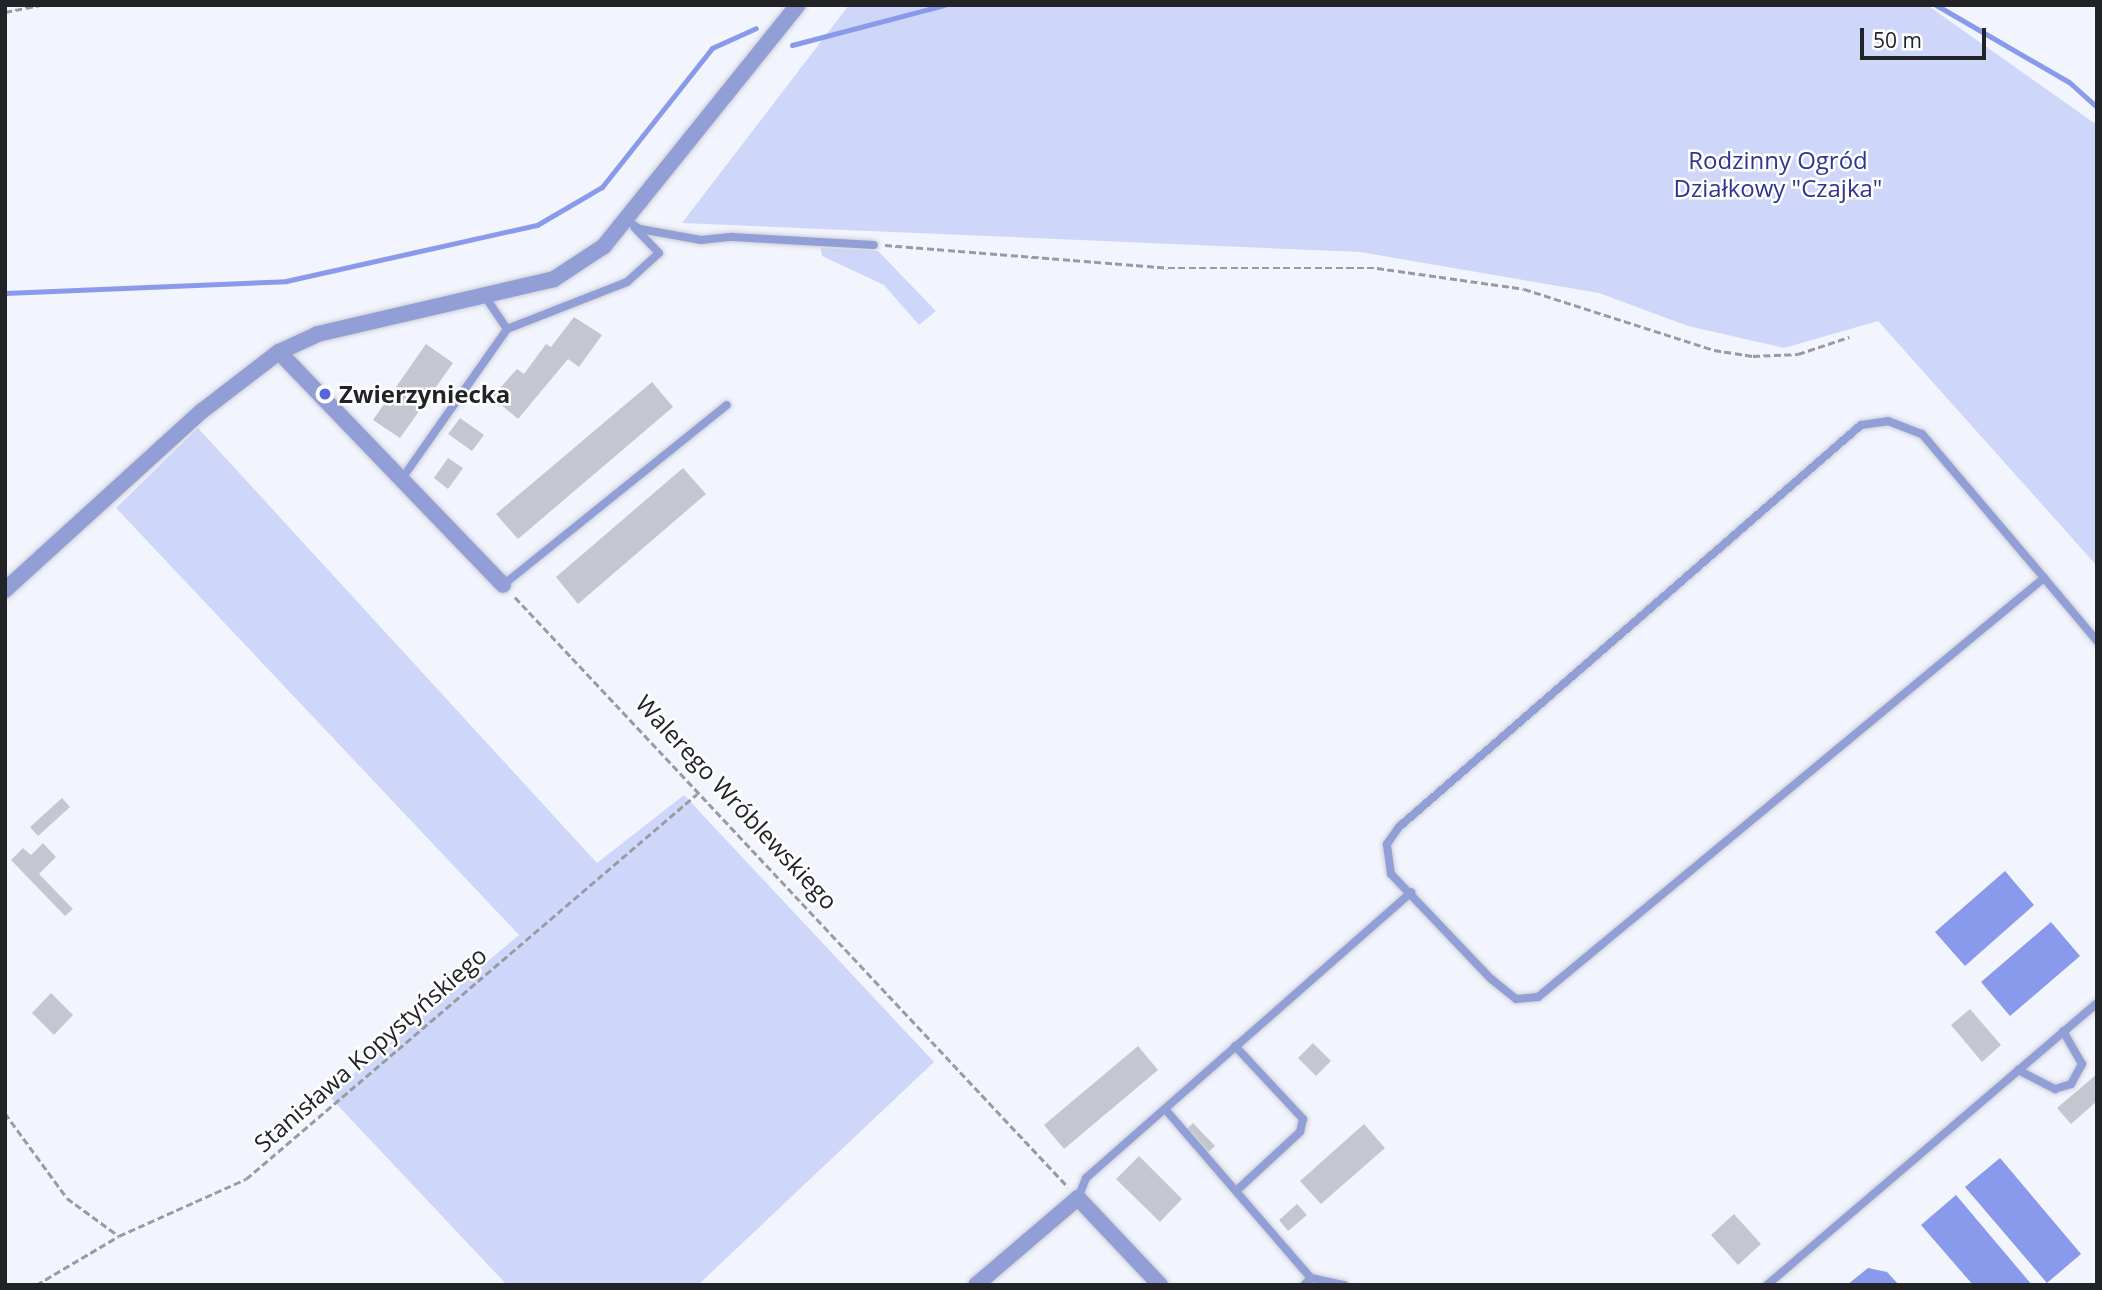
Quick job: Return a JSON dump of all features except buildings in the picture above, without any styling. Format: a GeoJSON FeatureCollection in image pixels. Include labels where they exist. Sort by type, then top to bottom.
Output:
{"type":"FeatureCollection","features":[{"type":"Feature","properties":{"kind":"street"},"geometry":{"type":"LineString","coordinates":[[5,590],[248,371],[279,352],[318,334],[554,279],[604,246],[798,5]]}},
{"type":"Feature","properties":{"kind":"street"},"geometry":{"type":"LineString","coordinates":[[279,352],[503,585]]}},
{"type":"Feature","properties":{"kind":"street"},"geometry":{"type":"LineString","coordinates":[[976,1285],[1078,1198],[1160,1285]]}},
{"type":"Feature","properties":{"kind":"lane"},"geometry":{"type":"LineString","coordinates":[[625,220],[640,229],[701,240],[732,237],[874,245]]}},
{"type":"Feature","properties":{"kind":"lane"},"geometry":{"type":"LineString","coordinates":[[401,480],[507,329],[606,293],[627,282],[659,253],[625,220]]}},
{"type":"Feature","properties":{"kind":"lane"},"geometry":{"type":"LineString","coordinates":[[483,295],[507,329]]}},
{"type":"Feature","properties":{"kind":"lane"},"geometry":{"type":"LineString","coordinates":[[503,585],[727,405]]}},
{"type":"Feature","properties":{"kind":"lane"},"geometry":{"type":"LineString","coordinates":[[2044,578],[1538,997],[1517,999],[1490,979],[1411,892],[1391,874],[1387,844],[1399,827],[1861,425],[1888,421],[1922,434],[2044,578],[2097,641]]}},
{"type":"Feature","properties":{"kind":"lane"},"geometry":{"type":"LineString","coordinates":[[1078,1198],[1086,1178],[1411,892]]}},
{"type":"Feature","properties":{"kind":"lane"},"geometry":{"type":"LineString","coordinates":[[1767,1285],[2097,1003]]}},
{"type":"Feature","properties":{"kind":"lane"},"geometry":{"type":"LineString","coordinates":[[2018,1070],[2055,1089],[2070,1084],[2082,1064],[2073,1041],[2063,1031]]}},
{"type":"Feature","properties":{"kind":"lane"},"geometry":{"type":"LineString","coordinates":[[1235,1046],[1303,1119],[1300,1132],[1236,1191]]}},
{"type":"Feature","properties":{"kind":"lane"},"geometry":{"type":"LineString","coordinates":[[1165,1109],[1236,1191],[1308,1282],[1344,1285]]}},
{"type":"Feature","properties":{"kind":"path"},"geometry":{"type":"LineString","coordinates":[[5,12],[40,5]]}},
{"type":"Feature","properties":{"kind":"path"},"geometry":{"type":"LineString","coordinates":[[874,245],[1168,268],[1377,268],[1524,289],[1714,350],[1753,356],[1798,354],[1849,337]]}},
{"type":"Feature","properties":{"kind":"path","name":"Walerego Wróblewskiego"},"geometry":{"type":"LineString","coordinates":[[503,585],[1078,1198]]}},
{"type":"Feature","properties":{"kind":"path","name":"Stanisława Kopystyńskiego"},"geometry":{"type":"LineString","coordinates":[[36,1285],[119,1236],[246,1179],[697,794]]}},
{"type":"Feature","properties":{"kind":"path"},"geometry":{"type":"LineString","coordinates":[[5,1113],[67,1198],[119,1236]]}},
{"type":"Feature","properties":{"kind":"green space","name":"Rodzinny Ogród Działkowy \"Czajka\""},"geometry":{"type":"Polygon","coordinates":[[[849,5],[1927,5],[2097,125],[2097,566],[1878,321],[1784,348],[1688,326],[1599,293],[1360,252],[682,223],[849,5]]]}},
{"type":"Feature","properties":{"kind":"green space"},"geometry":{"type":"Polygon","coordinates":[[[821,248],[878,251],[936,311],[919,325],[884,285],[822,256],[821,248]]]}},
{"type":"Feature","properties":{"kind":"green space"},"geometry":{"type":"Polygon","coordinates":[[[198,428],[597,863],[684,795],[934,1062],[698,1285],[507,1285],[328,1095],[519,935],[116,508],[198,428]]]}},
{"type":"Feature","properties":{"kind":"water"},"geometry":{"type":"Polygon","coordinates":[[[2005,871],[2034,905],[1965,966],[1935,932],[2005,871]]]}},
{"type":"Feature","properties":{"kind":"water"},"geometry":{"type":"Polygon","coordinates":[[[2051,922],[2080,956],[2010,1016],[1981,982],[2051,922]]]}},
{"type":"Feature","properties":{"kind":"water"},"geometry":{"type":"Polygon","coordinates":[[[2000,1158],[2081,1254],[2047,1283],[1965,1187],[2000,1158]]]}},
{"type":"Feature","properties":{"kind":"water"},"geometry":{"type":"Polygon","coordinates":[[[1956,1195],[2032,1285],[1973,1285],[1921,1225],[1956,1195]]]}},
{"type":"Feature","properties":{"kind":"water"},"geometry":{"type":"Polygon","coordinates":[[[1868,1268],[1887,1272],[1899,1285],[1847,1285],[1868,1268]]]}},
{"type":"Feature","properties":{"kind":"waterway"},"geometry":{"type":"LineString","coordinates":[[792,45],[944,5]]}},
{"type":"Feature","properties":{"kind":"waterway"},"geometry":{"type":"LineString","coordinates":[[1936,5],[2069,82],[2097,107]]}},
{"type":"Feature","properties":{"kind":"waterway"},"geometry":{"type":"LineString","coordinates":[[5,293],[286,281],[537,225],[602,187],[712,48],[756,28]]}},
{"type":"Feature","properties":{"kind":"place","name":"Zwierzyniecka"},"geometry":{"type":"Point","coordinates":[325,394]}}]}
